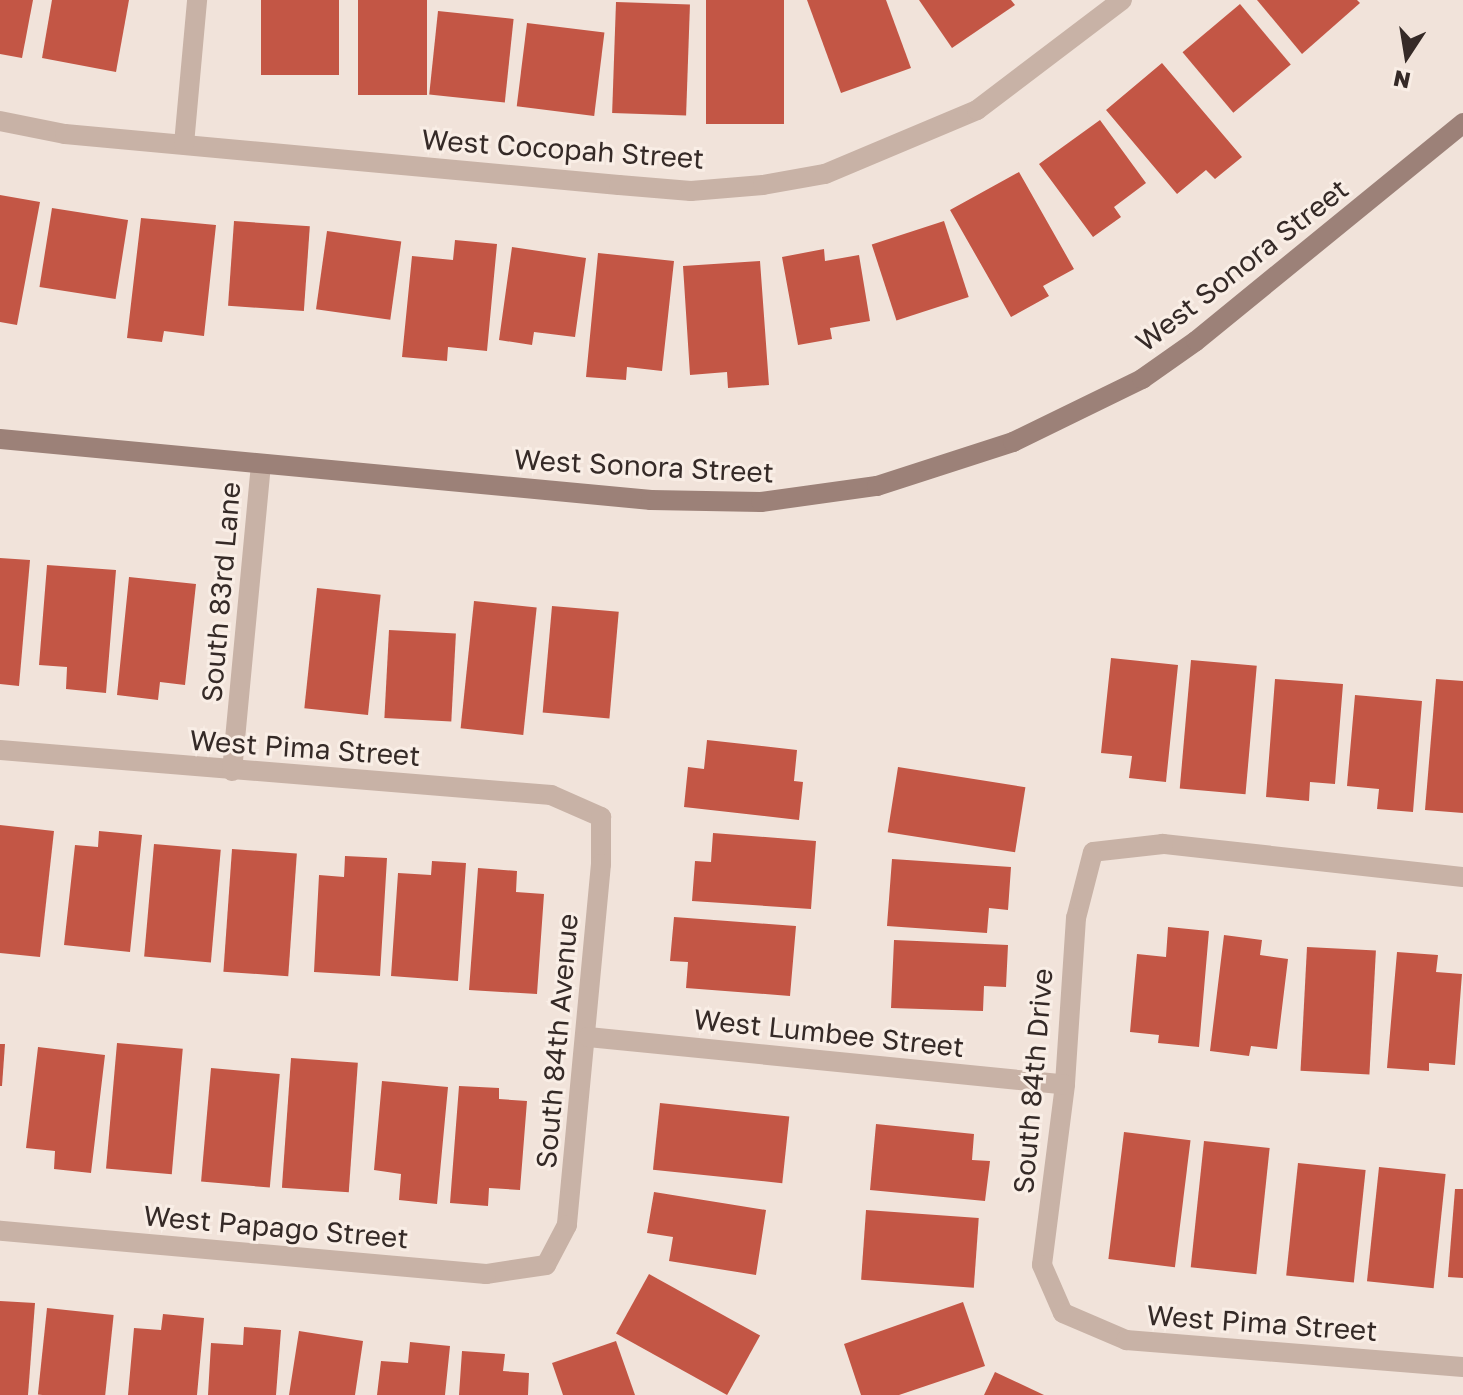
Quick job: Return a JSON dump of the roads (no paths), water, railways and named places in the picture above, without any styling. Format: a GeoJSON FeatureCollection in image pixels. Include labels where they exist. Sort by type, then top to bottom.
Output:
{"type":"FeatureCollection","features":[{"type":"Feature","properties":{"kind":"street"},"geometry":{"type":"LineString","coordinates":[[184,144],[197,0]]}},
{"type":"Feature","properties":{"kind":"street","name":"West Cocopah Street"},"geometry":{"type":"LineString","coordinates":[[0,121],[65,134],[691,191],[763,185],[855,163],[977,110],[1122,0]]}},
{"type":"Feature","properties":{"kind":"street","name":"West Sonora Street"},"geometry":{"type":"LineString","coordinates":[[0,439],[581,495],[761,502],[816,497],[924,474],[1066,420],[1142,379],[1196,341],[1463,123]]}},
{"type":"Feature","properties":{"kind":"street","name":"South 83rd Lane"},"geometry":{"type":"LineString","coordinates":[[232,771],[261,465]]}},
{"type":"Feature","properties":{"kind":"street","name":"West Pima Street"},"geometry":{"type":"LineString","coordinates":[[0,750],[551,795],[601,817]]}},
{"type":"Feature","properties":{"kind":"street","name":"South 84th Avenue"},"geometry":{"type":"LineString","coordinates":[[546,1265],[567,1225],[588,1037],[601,817]]}},
{"type":"Feature","properties":{"kind":"street","name":"South 84th Drive"},"geometry":{"type":"LineString","coordinates":[[1063,1313],[1042,1265],[1065,1085],[1076,918],[1093,852],[1163,844],[1463,877]]}},
{"type":"Feature","properties":{"kind":"street","name":"West Lumbee Street"},"geometry":{"type":"LineString","coordinates":[[588,1037],[1065,1085]]}},
{"type":"Feature","properties":{"kind":"street","name":"West Papago Street"},"geometry":{"type":"LineString","coordinates":[[0,1231],[486,1274],[546,1265]]}},
{"type":"Feature","properties":{"kind":"street","name":"West Pima Street"},"geometry":{"type":"LineString","coordinates":[[1063,1313],[1126,1340],[1463,1367]]}}]}
